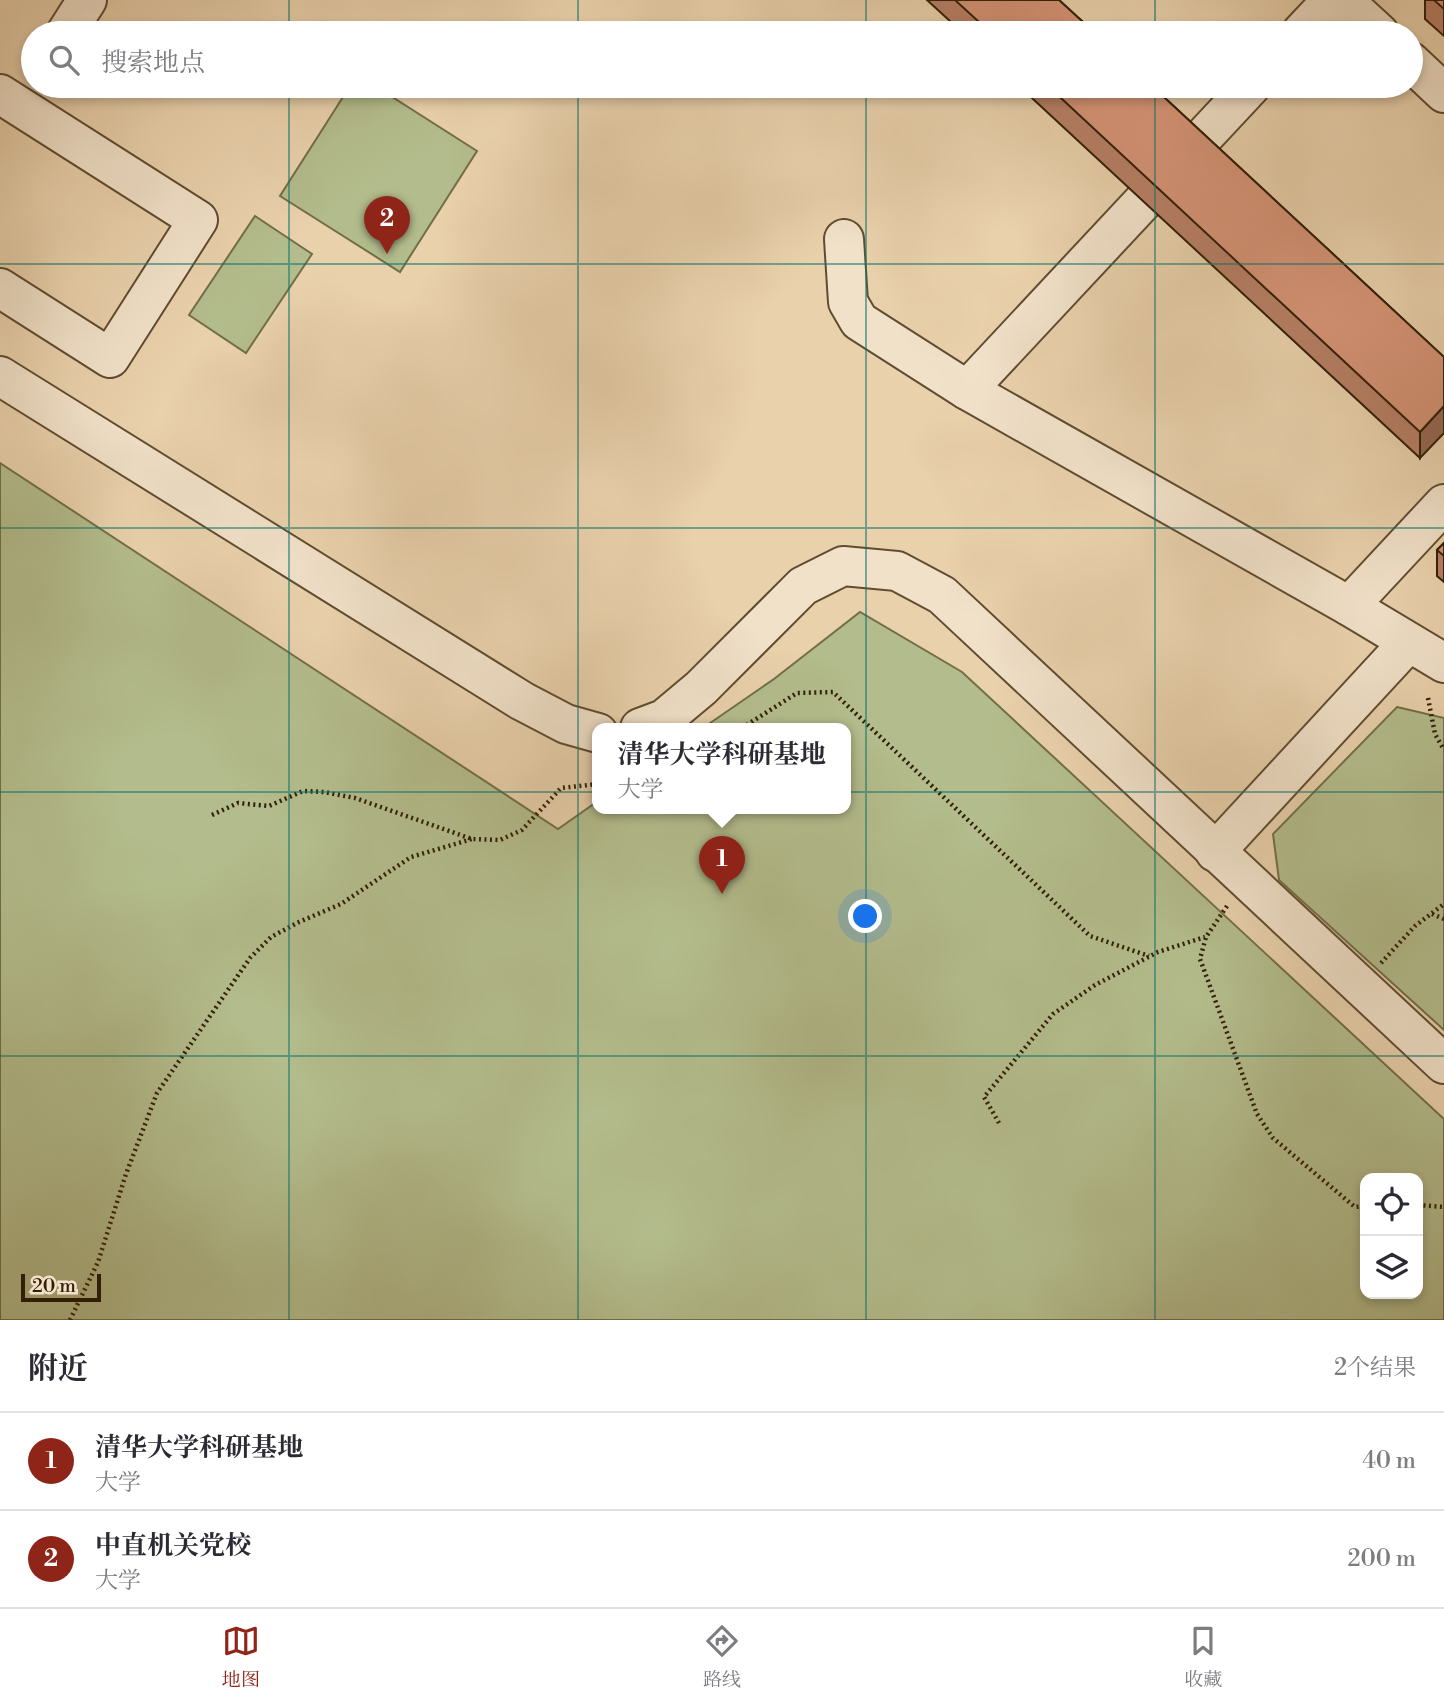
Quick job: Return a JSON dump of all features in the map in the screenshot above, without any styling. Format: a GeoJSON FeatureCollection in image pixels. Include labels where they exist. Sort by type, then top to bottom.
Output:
{"type":"FeatureCollection","features":[{"type":"Feature","properties":{"kind":"street"},"geometry":{"type":"LineString","coordinates":[[74,21],[87,0]]}},
{"type":"Feature","properties":{"kind":"street"},"geometry":{"type":"LineString","coordinates":[[1312,21],[1332,0]]}},
{"type":"Feature","properties":{"kind":"street"},"geometry":{"type":"LineString","coordinates":[[1343,0],[1366,21]]}},
{"type":"Feature","properties":{"kind":"street"},"geometry":{"type":"LineString","coordinates":[[1423,73],[1444,93]]}},
{"type":"Feature","properties":{"kind":"street"},"geometry":{"type":"LineString","coordinates":[[0,288],[110,358],[198,220],[22,98]]}},
{"type":"Feature","properties":{"kind":"street"},"geometry":{"type":"LineString","coordinates":[[967,390],[1240,98]]}},
{"type":"Feature","properties":{"kind":"street"},"geometry":{"type":"LineString","coordinates":[[844,239],[848,302],[859,321],[967,390],[1349,606],[1444,663]]}},
{"type":"Feature","properties":{"kind":"street"},"geometry":{"type":"LineString","coordinates":[[0,376],[522,701],[566,724],[592,731]]}},
{"type":"Feature","properties":{"kind":"street"},"geometry":{"type":"LineString","coordinates":[[1349,606],[1444,503]]}},
{"type":"Feature","properties":{"kind":"street"},"geometry":{"type":"LineString","coordinates":[[653,723],[664,719],[701,688],[803,586],[843,566],[897,571],[942,595],[1444,1064]]}},
{"type":"Feature","properties":{"kind":"street"},"geometry":{"type":"LineString","coordinates":[[1215,852],[1408,643]]}},
{"type":"Feature","properties":{"kind":"path"},"geometry":{"type":"LineString","coordinates":[[750,723],[797,693],[833,692],[1090,936],[1149,956]]}},
{"type":"Feature","properties":{"kind":"path"},"geometry":{"type":"LineString","coordinates":[[1429,698],[1435,734],[1444,750]]}},
{"type":"Feature","properties":{"kind":"path"},"geometry":{"type":"LineString","coordinates":[[212,815],[238,803],[269,806],[303,790],[367,802],[472,839],[500,840],[522,830],[561,788],[592,784]]}},
{"type":"Feature","properties":{"kind":"path"},"geometry":{"type":"LineString","coordinates":[[69,1320],[98,1262],[126,1174],[157,1093],[250,958],[271,937],[341,904],[411,857],[472,839]]}},
{"type":"Feature","properties":{"kind":"path"},"geometry":{"type":"LineString","coordinates":[[1377,967],[1415,926],[1444,904]]}},
{"type":"Feature","properties":{"kind":"path"},"geometry":{"type":"LineString","coordinates":[[1228,905],[1206,937],[1199,959],[1257,1114],[1273,1138],[1355,1207],[1360,1206]]}},
{"type":"Feature","properties":{"kind":"path"},"geometry":{"type":"LineString","coordinates":[[1431,914],[1444,919]]}},
{"type":"Feature","properties":{"kind":"path"},"geometry":{"type":"LineString","coordinates":[[999,1123],[984,1097],[1053,1014],[1095,985],[1149,956],[1206,937]]}},
{"type":"Feature","properties":{"kind":"path"},"geometry":{"type":"LineString","coordinates":[[1423,1205],[1444,1207]]}},
{"type":"Feature","properties":{"kind":"green space"},"geometry":{"type":"Polygon","coordinates":[[[342,98],[394,98],[477,151],[400,272],[280,196],[342,98]]]}},
{"type":"Feature","properties":{"kind":"green space"},"geometry":{"type":"Polygon","coordinates":[[[255,216],[312,254],[246,353],[189,315],[255,216]]]}},
{"type":"Feature","properties":{"kind":"green space"},"geometry":{"type":"Polygon","coordinates":[[[0,463],[558,829],[592,805],[592,814],[851,814],[851,723],[710,723],[774,679],[860,612],[962,672],[1444,1119],[1444,1320],[0,1320],[0,463]]]}},
{"type":"Feature","properties":{"kind":"green space"},"geometry":{"type":"Polygon","coordinates":[[[1397,707],[1444,718],[1444,1030],[1279,880],[1273,834],[1397,707]]]}},
{"type":"Feature","properties":{"kind":"building"},"geometry":{"type":"Polygon","coordinates":[[[955,0],[1059,0],[1082,21],[978,21],[955,0]]]}},
{"type":"Feature","properties":{"kind":"building"},"geometry":{"type":"Polygon","coordinates":[[[1434,0],[1444,0],[1444,9],[1434,0]]]}},
{"type":"Feature","properties":{"kind":"building"},"geometry":{"type":"Polygon","coordinates":[[[1061,98],[1165,98],[1444,357],[1444,406],[1420,432],[1061,98]]]}},
{"type":"Feature","properties":{"kind":"building"},"geometry":{"type":"Polygon","coordinates":[[[1444,543],[1444,556],[1437,550],[1444,543]]]}},
{"type":"Feature","properties":{"kind":"place","name":"中直机关党校"},"geometry":{"type":"Point","coordinates":[387,254]}},
{"type":"Feature","properties":{"kind":"place","name":"清华大学科研基地"},"geometry":{"type":"Point","coordinates":[722,894]}}]}
